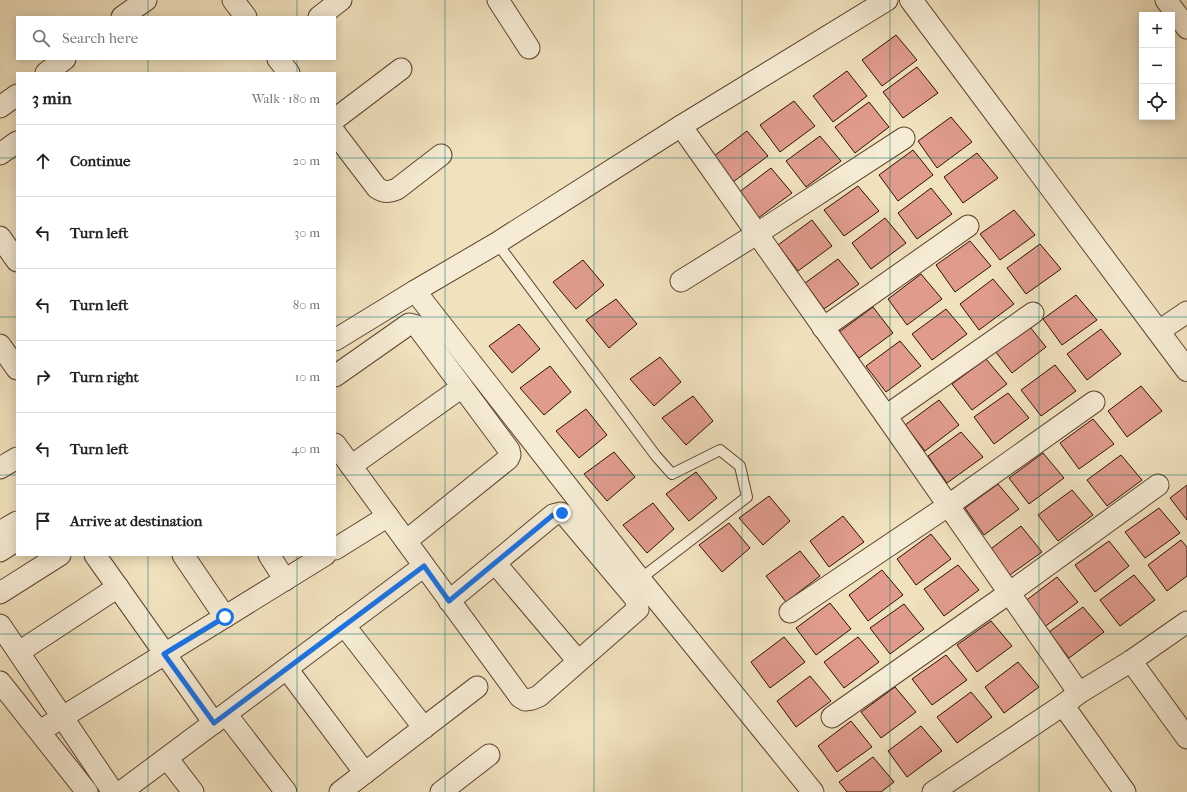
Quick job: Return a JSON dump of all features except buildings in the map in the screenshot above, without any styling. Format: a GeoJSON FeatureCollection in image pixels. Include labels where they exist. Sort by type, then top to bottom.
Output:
{"type":"FeatureCollection","features":[{"type":"Feature","properties":{"kind":"street"},"geometry":{"type":"LineString","coordinates":[[123,16],[146,0]]}},
{"type":"Feature","properties":{"kind":"street"},"geometry":{"type":"LineString","coordinates":[[233,0],[245,16]]}},
{"type":"Feature","properties":{"kind":"street"},"geometry":{"type":"LineString","coordinates":[[320,16],[341,0]]}},
{"type":"Feature","properties":{"kind":"street"},"geometry":{"type":"LineString","coordinates":[[498,0],[529,48]]}},
{"type":"Feature","properties":{"kind":"street"},"geometry":{"type":"LineString","coordinates":[[336,339],[497,243],[681,126],[887,0]]}},
{"type":"Feature","properties":{"kind":"street"},"geometry":{"type":"LineString","coordinates":[[911,0],[1187,370]]}},
{"type":"Feature","properties":{"kind":"street"},"geometry":{"type":"LineString","coordinates":[[1166,0],[1187,28]]}},
{"type":"Feature","properties":{"kind":"street"},"geometry":{"type":"LineString","coordinates":[[47,72],[64,60]]}},
{"type":"Feature","properties":{"kind":"street"},"geometry":{"type":"LineString","coordinates":[[279,60],[288,72]]}},
{"type":"Feature","properties":{"kind":"street"},"geometry":{"type":"LineString","coordinates":[[336,117],[401,69]]}},
{"type":"Feature","properties":{"kind":"street"},"geometry":{"type":"LineString","coordinates":[[0,107],[16,96]]}},
{"type":"Feature","properties":{"kind":"street"},"geometry":{"type":"LineString","coordinates":[[681,126],[758,233],[1010,593],[1125,792]]}},
{"type":"Feature","properties":{"kind":"street"},"geometry":{"type":"LineString","coordinates":[[336,134],[378,188],[383,191],[390,192],[397,188],[441,155]]}},
{"type":"Feature","properties":{"kind":"street"},"geometry":{"type":"LineString","coordinates":[[681,281],[904,138]]}},
{"type":"Feature","properties":{"kind":"street"},"geometry":{"type":"LineString","coordinates":[[0,154],[16,143]]}},
{"type":"Feature","properties":{"kind":"street"},"geometry":{"type":"LineString","coordinates":[[824,328],[968,226]]}},
{"type":"Feature","properties":{"kind":"street"},"geometry":{"type":"LineString","coordinates":[[415,291],[640,579],[812,792]]}},
{"type":"Feature","properties":{"kind":"street"},"geometry":{"type":"LineString","coordinates":[[1159,332],[1187,312]]}},
{"type":"Feature","properties":{"kind":"street"},"geometry":{"type":"LineString","coordinates":[[886,416],[1033,313]]}},
{"type":"Feature","properties":{"kind":"street"},"geometry":{"type":"LineString","coordinates":[[336,375],[409,324],[417,326],[509,450],[510,455],[508,459],[406,541]]}},
{"type":"Feature","properties":{"kind":"street"},"geometry":{"type":"LineString","coordinates":[[449,601],[553,515],[562,513],[635,598],[638,608],[539,696],[525,700],[520,696],[449,601],[388,516],[340,453],[462,387]]}},
{"type":"Feature","properties":{"kind":"street"},"geometry":{"type":"LineString","coordinates":[[790,612],[949,505],[1094,402]]}},
{"type":"Feature","properties":{"kind":"street"},"geometry":{"type":"LineString","coordinates":[[0,468],[16,459]]}},
{"type":"Feature","properties":{"kind":"street"},"geometry":{"type":"LineString","coordinates":[[832,717],[1010,593],[1158,485]]}},
{"type":"Feature","properties":{"kind":"street"},"geometry":{"type":"LineString","coordinates":[[336,548],[388,516]]}},
{"type":"Feature","properties":{"kind":"street"},"geometry":{"type":"LineString","coordinates":[[0,532],[16,523]]}},
{"type":"Feature","properties":{"kind":"street"},"geometry":{"type":"LineString","coordinates":[[0,551],[16,541]]}},
{"type":"Feature","properties":{"kind":"street"},"geometry":{"type":"LineString","coordinates":[[0,593],[58,556]]}},
{"type":"Feature","properties":{"kind":"street"},"geometry":{"type":"LineString","coordinates":[[96,556],[164,654],[286,792]]}},
{"type":"Feature","properties":{"kind":"street"},"geometry":{"type":"LineString","coordinates":[[184,556],[225,617]]}},
{"type":"Feature","properties":{"kind":"street"},"geometry":{"type":"LineString","coordinates":[[270,556],[285,580]]}},
{"type":"Feature","properties":{"kind":"street"},"geometry":{"type":"LineString","coordinates":[[40,731],[324,556]]}},
{"type":"Feature","properties":{"kind":"street"},"geometry":{"type":"LineString","coordinates":[[495,563],[578,661]]}},
{"type":"Feature","properties":{"kind":"street"},"geometry":{"type":"LineString","coordinates":[[121,792],[424,566]]}},
{"type":"Feature","properties":{"kind":"street"},"geometry":{"type":"LineString","coordinates":[[19,652],[118,587]]}},
{"type":"Feature","properties":{"kind":"street"},"geometry":{"type":"LineString","coordinates":[[933,792],[1071,699],[1132,661],[1187,622]]}},
{"type":"Feature","properties":{"kind":"street"},"geometry":{"type":"LineString","coordinates":[[0,625],[113,792]]}},
{"type":"Feature","properties":{"kind":"street"},"geometry":{"type":"LineString","coordinates":[[344,626],[424,728]]}},
{"type":"Feature","properties":{"kind":"street"},"geometry":{"type":"LineString","coordinates":[[1132,661],[1187,738]]}},
{"type":"Feature","properties":{"kind":"street"},"geometry":{"type":"LineString","coordinates":[[287,669],[365,773]]}},
{"type":"Feature","properties":{"kind":"street"},"geometry":{"type":"LineString","coordinates":[[0,682],[87,792]]}},
{"type":"Feature","properties":{"kind":"street"},"geometry":{"type":"LineString","coordinates":[[340,792],[477,687]]}},
{"type":"Feature","properties":{"kind":"street"},"geometry":{"type":"LineString","coordinates":[[441,792],[489,755]]}},
{"type":"Feature","properties":{"kind":"street"},"geometry":{"type":"LineString","coordinates":[[167,758],[193,792]]}},
{"type":"Feature","properties":{"kind":"lane"},"geometry":{"type":"LineString","coordinates":[[497,243],[656,456],[672,474],[720,450],[740,466],[747,497],[640,579]]}},
{"type":"Feature","properties":{"kind":"route"},"geometry":{"type":"LineString","coordinates":[[225,617],[164,654],[214,723],[424,566],[449,601],[553,515],[562,513]]}}]}
